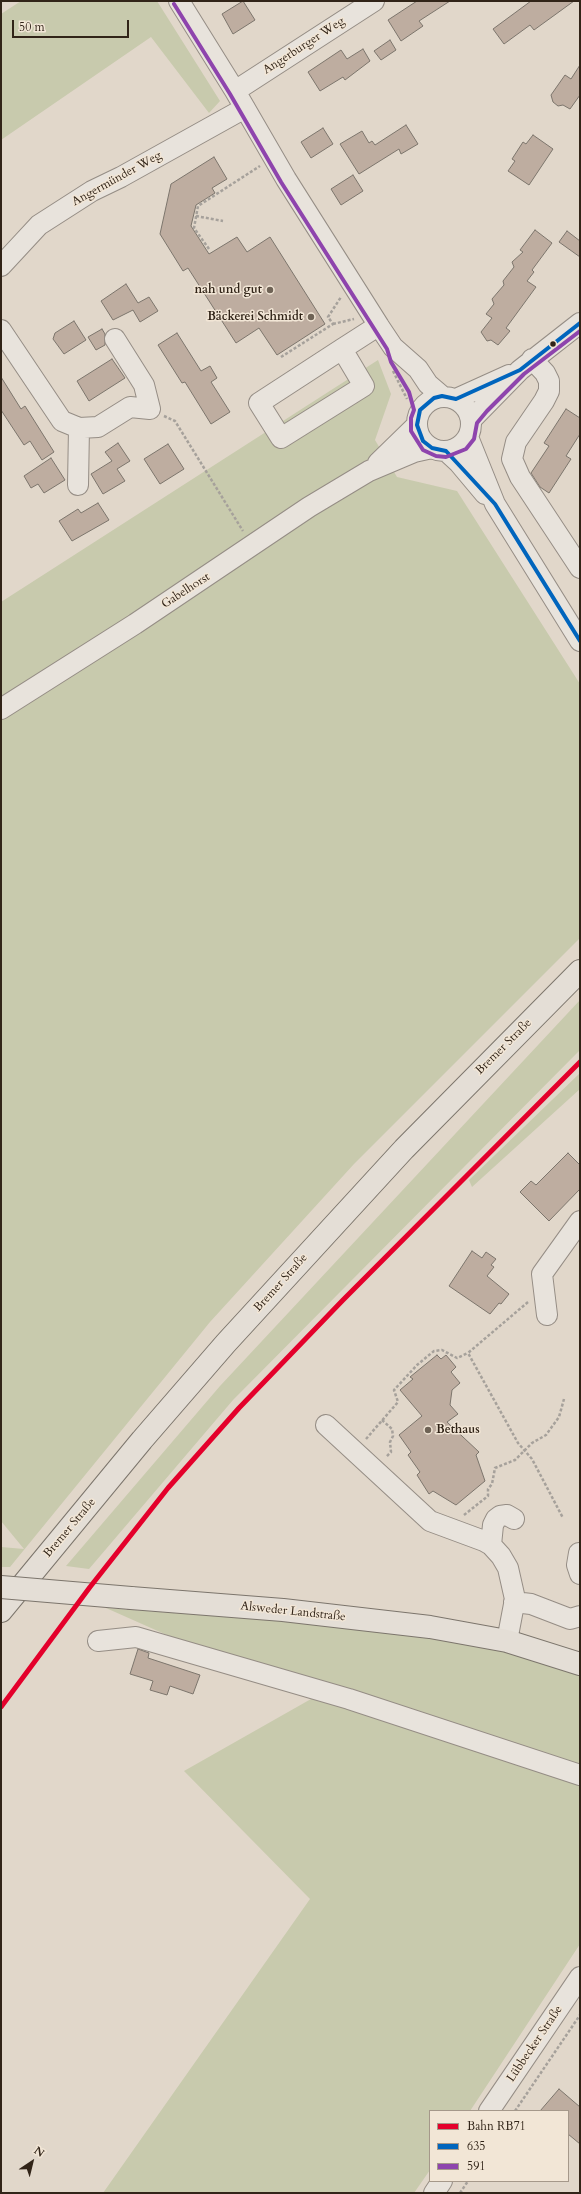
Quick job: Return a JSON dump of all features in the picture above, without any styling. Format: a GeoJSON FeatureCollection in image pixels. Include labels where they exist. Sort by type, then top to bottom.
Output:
{"type":"FeatureCollection","features":[{"type":"Feature","properties":{"kind":"main road","name":"Bremer Straße"},"geometry":{"type":"LineString","coordinates":[[1,1611],[142,1440],[226,1343],[404,1149],[580,971]]}},
{"type":"Feature","properties":{"kind":"main road","name":"Alsweder Landstraße"},"geometry":{"type":"LineString","coordinates":[[1,1587],[284,1610],[430,1627],[507,1642],[580,1664]]}},
{"type":"Feature","properties":{"kind":"street"},"geometry":{"type":"LineString","coordinates":[[179,1],[235,91],[286,179],[393,347],[418,369],[428,384],[449,398],[465,405],[470,428],[495,504]]}},
{"type":"Feature","properties":{"kind":"street","name":"Angerburger Weg"},"geometry":{"type":"LineString","coordinates":[[235,91],[374,1]]}},
{"type":"Feature","properties":{"kind":"street","name":"Angermünder Weg"},"geometry":{"type":"LineString","coordinates":[[1,266],[39,225],[92,191],[245,108]]}},
{"type":"Feature","properties":{"kind":"street"},"geometry":{"type":"LineString","coordinates":[[439,450],[458,447],[470,428],[526,365],[580,324]]}},
{"type":"Feature","properties":{"kind":"street"},"geometry":{"type":"LineString","coordinates":[[342,349],[364,386],[281,438],[259,403],[342,349],[379,326]]}},
{"type":"Feature","properties":{"kind":"street"},"geometry":{"type":"LineString","coordinates":[[1,330],[62,421],[79,428],[98,427],[130,407],[150,409],[144,386],[116,339]]}},
{"type":"Feature","properties":{"kind":"street"},"geometry":{"type":"LineString","coordinates":[[393,347],[415,407],[424,442],[459,463],[495,504],[580,641]]}},
{"type":"Feature","properties":{"kind":"street"},"geometry":{"type":"LineString","coordinates":[[415,407],[449,398],[526,365],[545,373],[549,381],[549,391],[516,442],[512,459],[520,477],[580,568]]}},
{"type":"Feature","properties":{"kind":"street","name":"Gabelhorst"},"geometry":{"type":"LineString","coordinates":[[369,471],[415,407]]}},
{"type":"Feature","properties":{"kind":"street"},"geometry":{"type":"LineString","coordinates":[[78,485],[79,428]]}},
{"type":"Feature","properties":{"kind":"street","name":"Gabelhorst"},"geometry":{"type":"LineString","coordinates":[[1,709],[253,546],[309,507],[369,471],[414,452],[439,450]]}},
{"type":"Feature","properties":{"kind":"street"},"geometry":{"type":"LineString","coordinates":[[547,1315],[544,1281],[580,1221]]}},
{"type":"Feature","properties":{"kind":"street"},"geometry":{"type":"LineString","coordinates":[[326,1425],[430,1521],[491,1545],[508,1568],[514,1602],[507,1642]]}},
{"type":"Feature","properties":{"kind":"street"},"geometry":{"type":"LineString","coordinates":[[491,1545],[493,1525],[496,1519],[500,1516],[507,1515],[514,1519]]}},
{"type":"Feature","properties":{"kind":"street"},"geometry":{"type":"LineString","coordinates":[[579,1553],[577,1565],[580,1574]]}},
{"type":"Feature","properties":{"kind":"street"},"geometry":{"type":"LineString","coordinates":[[514,1602],[531,1604],[570,1619],[580,1616]]}},
{"type":"Feature","properties":{"kind":"street"},"geometry":{"type":"LineString","coordinates":[[98,1641],[136,1637],[349,1699],[580,1775]]}},
{"type":"Feature","properties":{"kind":"street","name":"Lübbecker Straße"},"geometry":{"type":"LineString","coordinates":[[490,2110],[580,1977]]}},
{"type":"Feature","properties":{"kind":"street"},"geometry":{"type":"LineString","coordinates":[[434,2193],[441,2182]]}},
{"type":"Feature","properties":{"kind":"path"},"geometry":{"type":"LineString","coordinates":[[209,248],[194,228],[198,206],[264,163]]}},
{"type":"Feature","properties":{"kind":"path"},"geometry":{"type":"LineString","coordinates":[[196,216],[223,221]]}},
{"type":"Feature","properties":{"kind":"path"},"geometry":{"type":"LineString","coordinates":[[333,324],[328,317],[345,291]]}},
{"type":"Feature","properties":{"kind":"path"},"geometry":{"type":"LineString","coordinates":[[281,357],[333,324],[361,317]]}},
{"type":"Feature","properties":{"kind":"path"},"geometry":{"type":"LineString","coordinates":[[150,409],[175,421],[253,546]]}},
{"type":"Feature","properties":{"kind":"path"},"geometry":{"type":"LineString","coordinates":[[362,1444],[398,1402],[394,1390],[417,1365],[434,1351],[442,1350],[457,1358],[468,1353],[544,1281]]}},
{"type":"Feature","properties":{"kind":"path"},"geometry":{"type":"LineString","coordinates":[[468,1353],[504,1418],[524,1451],[532,1459],[563,1518]]}},
{"type":"Feature","properties":{"kind":"path"},"geometry":{"type":"LineString","coordinates":[[460,1517],[488,1496],[488,1489],[492,1484],[495,1468],[510,1463],[532,1443],[546,1435],[559,1417],[564,1399]]}},
{"type":"Feature","properties":{"kind":"path"},"geometry":{"type":"LineString","coordinates":[[382,1420],[392,1429],[393,1436],[390,1442]]}},
{"type":"Feature","properties":{"kind":"path"},"geometry":{"type":"LineString","coordinates":[[516,2110],[580,2015]]}},
{"type":"Feature","properties":{"kind":"path"},"geometry":{"type":"LineString","coordinates":[[460,2193],[467,2182]]}},
{"type":"Feature","properties":{"kind":"green space"},"geometry":{"type":"Polygon","coordinates":[[[21,1],[157,1],[220,101],[209,113],[151,37],[1,140],[1,14],[21,1]]]}},
{"type":"Feature","properties":{"kind":"green space"},"geometry":{"type":"Polygon","coordinates":[[[378,360],[391,394],[375,440],[397,477],[457,491],[580,684],[580,938],[354,1164],[210,1322],[10,1567],[1,1567],[1,1547],[24,1549],[1,1521],[1,602],[378,360]]]}},
{"type":"Feature","properties":{"kind":"green space"},"geometry":{"type":"Polygon","coordinates":[[[580,1000],[580,1050],[233,1400],[89,1569],[66,1566],[220,1386],[580,1000]]]}},
{"type":"Feature","properties":{"kind":"green space"},"geometry":{"type":"Polygon","coordinates":[[[580,1073],[580,1089],[472,1187],[469,1180],[580,1073]]]}},
{"type":"Feature","properties":{"kind":"green space"},"geometry":{"type":"Polygon","coordinates":[[[106,1608],[429,1632],[512,1648],[580,1673],[580,1944],[471,2110],[429,2110],[429,2171],[414,2193],[103,2193],[310,1899],[184,1771],[311,1699],[106,1608]]]}},
{"type":"Feature","properties":{"kind":"building"},"geometry":{"type":"Polygon","coordinates":[[[243,1],[255,20],[233,34],[222,14],[243,1]]]}},
{"type":"Feature","properties":{"kind":"building"},"geometry":{"type":"Polygon","coordinates":[[[417,1],[450,1],[419,21],[423,26],[401,41],[388,20],[417,1]]]}},
{"type":"Feature","properties":{"kind":"building"},"geometry":{"type":"Polygon","coordinates":[[[531,1],[574,1],[534,30],[530,25],[504,44],[493,29],[531,1]]]}},
{"type":"Feature","properties":{"kind":"building"},"geometry":{"type":"Polygon","coordinates":[[[390,40],[396,50],[381,60],[374,51],[390,40]]]}},
{"type":"Feature","properties":{"kind":"building"},"geometry":{"type":"Polygon","coordinates":[[[363,49],[370,61],[345,80],[343,77],[320,91],[308,72],[341,50],[347,59],[363,49]]]}},
{"type":"Feature","properties":{"kind":"building"},"geometry":{"type":"Polygon","coordinates":[[[580,65],[580,95],[570,109],[563,105],[558,106],[553,102],[551,95],[565,75],[571,79],[580,65]]]}},
{"type":"Feature","properties":{"kind":"building"},"geometry":{"type":"Polygon","coordinates":[[[406,125],[418,144],[401,154],[399,149],[359,174],[340,144],[362,131],[369,143],[372,141],[375,145],[406,125]]]}},
{"type":"Feature","properties":{"kind":"building"},"geometry":{"type":"Polygon","coordinates":[[[323,128],[333,144],[311,158],[301,142],[323,128]]]}},
{"type":"Feature","properties":{"kind":"building"},"geometry":{"type":"Polygon","coordinates":[[[533,135],[553,149],[529,185],[508,171],[515,161],[512,159],[523,142],[526,144],[533,135]]]}},
{"type":"Feature","properties":{"kind":"building"},"geometry":{"type":"Polygon","coordinates":[[[214,157],[227,179],[212,188],[215,193],[196,205],[191,226],[209,254],[237,237],[247,252],[270,237],[325,324],[277,355],[259,328],[236,343],[188,268],[183,271],[160,234],[171,184],[214,157]]]}},
{"type":"Feature","properties":{"kind":"building"},"geometry":{"type":"Polygon","coordinates":[[[353,175],[363,191],[341,205],[331,189],[353,175]]]}},
{"type":"Feature","properties":{"kind":"building"},"geometry":{"type":"Polygon","coordinates":[[[535,230],[552,243],[532,270],[534,272],[527,281],[536,287],[506,328],[510,331],[498,345],[491,340],[487,341],[481,332],[492,318],[486,314],[494,304],[492,299],[504,285],[503,281],[514,267],[512,262],[523,252],[520,250],[535,230]]]}},
{"type":"Feature","properties":{"kind":"building"},"geometry":{"type":"Polygon","coordinates":[[[567,231],[580,241],[580,257],[559,242],[567,231]]]}},
{"type":"Feature","properties":{"kind":"building"},"geometry":{"type":"Polygon","coordinates":[[[126,284],[138,303],[149,297],[158,311],[140,322],[133,310],[113,320],[101,301],[126,284]]]}},
{"type":"Feature","properties":{"kind":"building"},"geometry":{"type":"Polygon","coordinates":[[[74,321],[86,340],[64,354],[53,339],[55,333],[74,321]]]}},
{"type":"Feature","properties":{"kind":"building"},"geometry":{"type":"Polygon","coordinates":[[[102,329],[105,334],[105,345],[96,350],[88,337],[102,329]]]}},
{"type":"Feature","properties":{"kind":"building"},"geometry":{"type":"Polygon","coordinates":[[[177,333],[201,371],[210,366],[217,378],[211,382],[230,412],[211,424],[185,382],[182,383],[158,345],[177,333]]]}},
{"type":"Feature","properties":{"kind":"building"},"geometry":{"type":"Polygon","coordinates":[[[112,359],[125,378],[89,401],[77,381],[112,359]]]}},
{"type":"Feature","properties":{"kind":"building"},"geometry":{"type":"Polygon","coordinates":[[[1,377],[21,409],[25,406],[54,452],[42,460],[30,441],[24,445],[1,410],[1,377]]]}},
{"type":"Feature","properties":{"kind":"building"},"geometry":{"type":"Polygon","coordinates":[[[566,409],[580,418],[580,434],[566,456],[571,459],[549,493],[540,487],[531,473],[549,446],[544,443],[566,409]]]}},
{"type":"Feature","properties":{"kind":"building"},"geometry":{"type":"Polygon","coordinates":[[[118,443],[130,461],[117,469],[125,481],[103,494],[91,474],[112,461],[105,452],[118,443]]]}},
{"type":"Feature","properties":{"kind":"building"},"geometry":{"type":"Polygon","coordinates":[[[168,444],[184,469],[160,484],[144,459],[168,444]]]}},
{"type":"Feature","properties":{"kind":"building"},"geometry":{"type":"Polygon","coordinates":[[[51,458],[65,480],[44,493],[38,484],[31,488],[24,476],[51,458]]]}},
{"type":"Feature","properties":{"kind":"building"},"geometry":{"type":"Polygon","coordinates":[[[98,503],[109,520],[72,541],[59,521],[78,509],[81,513],[98,503]]]}},
{"type":"Feature","properties":{"kind":"building"},"geometry":{"type":"Polygon","coordinates":[[[568,1153],[580,1165],[580,1189],[549,1221],[520,1192],[531,1181],[536,1185],[568,1153]]]}},
{"type":"Feature","properties":{"kind":"building"},"geometry":{"type":"Polygon","coordinates":[[[472,1251],[482,1258],[486,1252],[496,1259],[491,1265],[494,1267],[487,1276],[509,1294],[490,1314],[449,1286],[472,1251]]]}},
{"type":"Feature","properties":{"kind":"building","name":"Bethaus"},"geometry":{"type":"Polygon","coordinates":[[[437,1355],[441,1359],[446,1355],[456,1367],[451,1372],[460,1383],[452,1390],[450,1405],[458,1414],[447,1422],[479,1452],[476,1455],[485,1481],[456,1505],[433,1491],[429,1494],[417,1475],[420,1472],[408,1455],[411,1452],[399,1435],[422,1416],[400,1390],[413,1379],[410,1377],[437,1355]]]}},
{"type":"Feature","properties":{"kind":"building"},"geometry":{"type":"Polygon","coordinates":[[[138,1649],[149,1653],[148,1658],[200,1675],[193,1694],[170,1686],[167,1695],[150,1690],[153,1681],[130,1674],[138,1649]]]}},
{"type":"Feature","properties":{"kind":"building"},"geometry":{"type":"Polygon","coordinates":[[[559,2089],[580,2107],[580,2144],[569,2135],[569,2110],[541,2110],[559,2089]]]}},
{"type":"Feature","properties":{"kind":"rail line","name":"RB71"},"geometry":{"type":"LineString","coordinates":[[1,1707],[90,1587],[168,1488],[239,1408],[343,1300],[580,1062]]}},
{"type":"Feature","properties":{"kind":"transit line","name":"591"},"geometry":{"type":"LineString","coordinates":[[174,4],[230,94],[281,182],[387,349],[391,362],[409,392],[414,410],[411,418],[411,431],[423,450],[436,456],[446,457],[466,449],[474,439],[477,423],[487,411],[524,374],[580,331]]}},
{"type":"Feature","properties":{"kind":"transit line","name":"635"},"geometry":{"type":"LineString","coordinates":[[580,323],[520,370],[456,399],[442,396],[434,398],[420,410],[417,425],[423,441],[432,448],[446,451],[495,504],[580,641]]}},
{"type":"Feature","properties":{"kind":"place","name":"nah und gut"},"geometry":{"type":"Point","coordinates":[270,290]}},
{"type":"Feature","properties":{"kind":"place","name":"Bäckerei Schmidt"},"geometry":{"type":"Point","coordinates":[311,317]}},
{"type":"Feature","properties":{"kind":"place","name":"Bethaus"},"geometry":{"type":"Point","coordinates":[428,1430]}}]}
